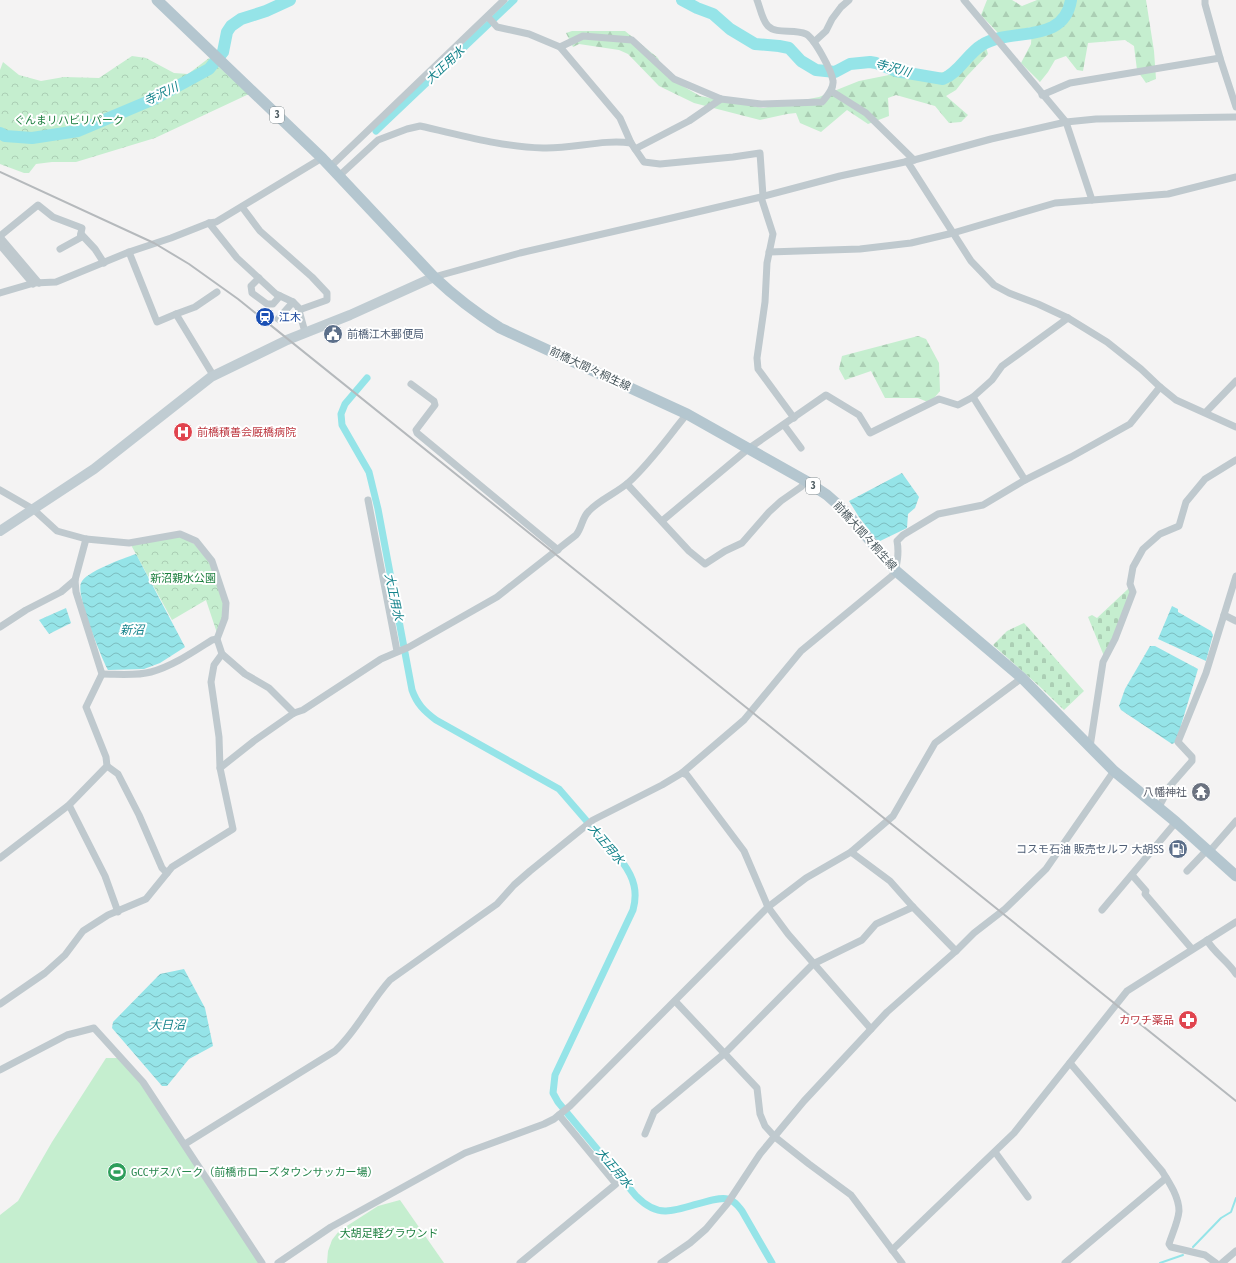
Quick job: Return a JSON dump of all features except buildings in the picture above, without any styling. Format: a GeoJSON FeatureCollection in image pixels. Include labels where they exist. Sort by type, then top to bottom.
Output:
{"type":"FeatureCollection","features":[{"type":"Feature","properties":{"kind":"main road","name":"前橋大間々桐生線"},"geometry":{"type":"LineString","coordinates":[[157,0],[322,158],[434,277],[459,300],[500,328],[686,414],[806,481],[827,495],[839,505],[896,571],[1022,678],[1114,771],[1159,807],[1236,876]]}},
{"type":"Feature","properties":{"kind":"street"},"geometry":{"type":"LineString","coordinates":[[334,171],[489,18],[504,0]]}},
{"type":"Feature","properties":{"kind":"street"},"geometry":{"type":"LineString","coordinates":[[560,47],[583,36],[632,40],[674,79],[722,99],[761,104],[822,102],[831,91],[833,82],[814,42],[808,34],[798,31],[775,30],[767,25],[758,0]]}},
{"type":"Feature","properties":{"kind":"street"},"geometry":{"type":"LineString","coordinates":[[814,42],[826,32],[832,19],[841,7],[849,0]]}},
{"type":"Feature","properties":{"kind":"street"},"geometry":{"type":"LineString","coordinates":[[1205,0],[1204,4],[1236,107]]}},
{"type":"Feature","properties":{"kind":"street"},"geometry":{"type":"LineString","coordinates":[[968,1],[999,43],[1066,122],[1092,200]]}},
{"type":"Feature","properties":{"kind":"street"},"geometry":{"type":"LineString","coordinates":[[489,18],[495,25],[529,34],[560,47],[620,118],[633,146],[644,162],[660,164],[732,157],[760,152],[762,196],[773,234],[767,263],[765,302],[757,358],[758,369],[794,418]]}},
{"type":"Feature","properties":{"kind":"street"},"geometry":{"type":"LineString","coordinates":[[1042,95],[1070,83],[1220,58]]}},
{"type":"Feature","properties":{"kind":"street"},"geometry":{"type":"LineString","coordinates":[[831,91],[866,113],[911,160],[971,261],[994,285],[1068,318],[1107,342],[1141,368],[1160,387],[1176,400],[1206,412],[1236,427]]}},
{"type":"Feature","properties":{"kind":"street"},"geometry":{"type":"LineString","coordinates":[[334,171],[378,140],[407,129],[420,126],[517,146],[544,148],[618,141],[633,146],[689,121],[722,99]]}},
{"type":"Feature","properties":{"kind":"street"},"geometry":{"type":"LineString","coordinates":[[0,531],[94,469],[197,386],[213,375],[305,332],[434,277],[520,253],[1066,122],[1096,119],[1236,117]]}},
{"type":"Feature","properties":{"kind":"street"},"geometry":{"type":"LineString","coordinates":[[0,293],[36,283],[56,282],[129,252],[209,223],[216,222],[322,158]]}},
{"type":"Feature","properties":{"kind":"street"},"geometry":{"type":"LineString","coordinates":[[769,252],[860,248],[911,243],[953,233],[1055,203],[1168,194],[1236,177]]}},
{"type":"Feature","properties":{"kind":"street"},"geometry":{"type":"LineString","coordinates":[[36,283],[0,237],[38,205],[53,217],[82,228],[80,238],[60,249]]}},
{"type":"Feature","properties":{"kind":"street"},"geometry":{"type":"LineString","coordinates":[[242,207],[260,232],[312,277],[327,293],[327,300],[299,310]]}},
{"type":"Feature","properties":{"kind":"street"},"geometry":{"type":"LineString","coordinates":[[209,223],[236,258],[276,294],[293,302],[298,307],[305,332]]}},
{"type":"Feature","properties":{"kind":"street"},"geometry":{"type":"LineString","coordinates":[[81,234],[95,249],[104,262]]}},
{"type":"Feature","properties":{"kind":"street"},"geometry":{"type":"LineString","coordinates":[[0,245],[36,283]]}},
{"type":"Feature","properties":{"kind":"street"},"geometry":{"type":"LineString","coordinates":[[129,252],[157,322],[195,307],[217,292]]}},
{"type":"Feature","properties":{"kind":"street"},"geometry":{"type":"LineString","coordinates":[[259,278],[251,286],[252,293],[267,304],[273,304],[280,296]]}},
{"type":"Feature","properties":{"kind":"street"},"geometry":{"type":"LineString","coordinates":[[278,318],[293,302]]}},
{"type":"Feature","properties":{"kind":"street"},"geometry":{"type":"LineString","coordinates":[[176,314],[213,375]]}},
{"type":"Feature","properties":{"kind":"street"},"geometry":{"type":"LineString","coordinates":[[662,521],[748,449],[826,395],[859,415],[870,433],[939,399],[958,405],[973,397],[992,380],[1002,366],[1068,318]]}},
{"type":"Feature","properties":{"kind":"street"},"geometry":{"type":"LineString","coordinates":[[1206,412],[1236,381]]}},
{"type":"Feature","properties":{"kind":"street"},"geometry":{"type":"LineString","coordinates":[[411,384],[434,401],[435,405],[416,430],[417,433],[558,550]]}},
{"type":"Feature","properties":{"kind":"street"},"geometry":{"type":"LineString","coordinates":[[185,1144],[335,1051],[350,1036],[380,991],[390,980],[497,904],[514,885],[530,871],[593,820],[662,785],[682,773],[748,717],[801,651],[892,576],[896,571],[898,550],[897,541],[903,534],[938,514],[983,505],[1025,480],[1071,457],[1130,424],[1160,387]]}},
{"type":"Feature","properties":{"kind":"street"},"geometry":{"type":"LineString","coordinates":[[973,397],[1025,480]]}},
{"type":"Feature","properties":{"kind":"street"},"geometry":{"type":"LineString","coordinates":[[220,768],[254,741],[294,713],[303,710],[381,659],[409,647],[497,597],[558,550],[579,531],[588,511],[627,484],[637,474],[686,414]]}},
{"type":"Feature","properties":{"kind":"street"},"geometry":{"type":"LineString","coordinates":[[784,425],[801,448]]}},
{"type":"Feature","properties":{"kind":"street"},"geometry":{"type":"LineString","coordinates":[[1090,747],[1103,662],[1115,639],[1133,592],[1130,584],[1134,567],[1143,549],[1160,534],[1179,526],[1186,502],[1205,479],[1236,460]]}},
{"type":"Feature","properties":{"kind":"street"},"geometry":{"type":"LineString","coordinates":[[627,484],[689,551],[705,564],[725,551],[742,543],[780,501],[801,487],[806,481]]}},
{"type":"Feature","properties":{"kind":"street"},"geometry":{"type":"LineString","coordinates":[[0,490],[33,509],[57,531],[86,539],[129,543],[180,534],[196,541],[212,561],[226,603],[225,618],[217,639],[222,654],[245,674],[269,688],[294,713]]}},
{"type":"Feature","properties":{"kind":"street"},"geometry":{"type":"LineString","coordinates":[[368,500],[398,651]]}},
{"type":"Feature","properties":{"kind":"street"},"geometry":{"type":"LineString","coordinates":[[86,539],[75,580],[76,592],[102,674],[86,707],[106,757],[107,766],[118,774],[139,815],[162,868],[167,873]]}},
{"type":"Feature","properties":{"kind":"street"},"geometry":{"type":"LineString","coordinates":[[1159,807],[1170,786],[1192,761],[1192,757],[1178,742],[1206,673],[1236,576]]}},
{"type":"Feature","properties":{"kind":"street"},"geometry":{"type":"LineString","coordinates":[[0,627],[26,610],[61,592],[75,580]]}},
{"type":"Feature","properties":{"kind":"street"},"geometry":{"type":"LineString","coordinates":[[1224,615],[1236,621]]}},
{"type":"Feature","properties":{"kind":"street"},"geometry":{"type":"LineString","coordinates":[[102,674],[137,674],[152,672],[182,658],[212,640],[217,639]]}},
{"type":"Feature","properties":{"kind":"street"},"geometry":{"type":"LineString","coordinates":[[0,1004],[45,973],[66,955],[83,932],[108,915],[146,899],[172,866],[233,829],[220,768],[219,737],[211,682],[214,666],[222,654]]}},
{"type":"Feature","properties":{"kind":"street"},"geometry":{"type":"LineString","coordinates":[[278,1263],[331,1227],[445,1164],[466,1153],[544,1124],[560,1114],[570,1106],[768,907],[806,878],[851,852],[893,816],[935,743],[1022,678]]}},
{"type":"Feature","properties":{"kind":"street"},"geometry":{"type":"LineString","coordinates":[[0,858],[69,805],[107,766]]}},
{"type":"Feature","properties":{"kind":"street"},"geometry":{"type":"LineString","coordinates":[[660,1263],[700,1235],[727,1204],[760,1154],[804,1101],[886,1012],[956,951],[974,933],[1005,909],[1046,869],[1114,771]]}},
{"type":"Feature","properties":{"kind":"street"},"geometry":{"type":"LineString","coordinates":[[682,773],[687,776],[744,851],[768,907],[813,964],[871,1029]]}},
{"type":"Feature","properties":{"kind":"street"},"geometry":{"type":"LineString","coordinates":[[69,805],[105,876],[118,912]]}},
{"type":"Feature","properties":{"kind":"street"},"geometry":{"type":"LineString","coordinates":[[1187,871],[1208,851],[1236,820]]}},
{"type":"Feature","properties":{"kind":"street"},"geometry":{"type":"LineString","coordinates":[[1102,910],[1176,822]]}},
{"type":"Feature","properties":{"kind":"street"},"geometry":{"type":"LineString","coordinates":[[851,852],[890,880],[913,907],[956,951]]}},
{"type":"Feature","properties":{"kind":"street"},"geometry":{"type":"LineString","coordinates":[[1132,875],[1146,891],[1145,894],[1192,949]]}},
{"type":"Feature","properties":{"kind":"street"},"geometry":{"type":"LineString","coordinates":[[645,1134],[654,1112],[725,1053],[813,964],[862,940],[876,924],[913,907]]}},
{"type":"Feature","properties":{"kind":"street"},"geometry":{"type":"LineString","coordinates":[[892,1250],[995,1152],[1027,1119],[1127,991],[1236,922]]}},
{"type":"Feature","properties":{"kind":"street"},"geometry":{"type":"LineString","coordinates":[[1207,940],[1209,944],[1230,964],[1236,974]]}},
{"type":"Feature","properties":{"kind":"street"},"geometry":{"type":"LineString","coordinates":[[675,1001],[757,1088],[760,1114],[765,1126],[775,1137],[809,1164],[852,1195],[902,1263]]}},
{"type":"Feature","properties":{"kind":"street"},"geometry":{"type":"LineString","coordinates":[[0,1070],[67,1035],[94,1028],[143,1082],[262,1263]]}},
{"type":"Feature","properties":{"kind":"street"},"geometry":{"type":"LineString","coordinates":[[1070,1064],[1157,1165],[1166,1178],[1177,1200],[1179,1211],[1170,1244],[1171,1247],[1204,1255],[1216,1263]]}},
{"type":"Feature","properties":{"kind":"street"},"geometry":{"type":"LineString","coordinates":[[520,1263],[616,1184],[560,1114]]}},
{"type":"Feature","properties":{"kind":"street"},"geometry":{"type":"LineString","coordinates":[[995,1152],[1028,1197]]}},
{"type":"Feature","properties":{"kind":"street"},"geometry":{"type":"LineString","coordinates":[[1065,1263],[1166,1178]]}},
{"type":"Feature","properties":{"kind":"street"},"geometry":{"type":"LineString","coordinates":[[1222,1263],[1236,1251]]}},
{"type":"Feature","properties":{"kind":"green space"},"geometry":{"type":"Polygon","coordinates":[[[987,0],[1012,0],[1022,6],[1037,0],[1146,0],[1154,51],[1156,79],[1146,83],[1137,70],[1134,46],[1125,40],[1088,43],[1083,71],[1077,70],[1066,56],[1055,60],[1040,82],[1021,63],[1031,44],[1032,27],[999,34],[981,15],[987,0]]]}},
{"type":"Feature","properties":{"kind":"green space"},"geometry":{"type":"Polygon","coordinates":[[[572,31],[625,31],[658,58],[667,77],[700,96],[763,108],[819,97],[859,81],[894,74],[932,75],[951,70],[968,54],[986,47],[988,54],[956,90],[946,96],[968,115],[961,122],[949,123],[935,106],[896,95],[888,98],[889,116],[868,124],[847,110],[821,132],[800,123],[796,113],[760,120],[694,103],[659,86],[628,54],[619,50],[579,44],[573,47],[566,33],[572,31]]]}},
{"type":"Feature","properties":{"kind":"green space","name":"ぐんまリハビリパーク"},"geometry":{"type":"Polygon","coordinates":[[[132,56],[146,58],[174,73],[188,74],[209,58],[249,94],[155,138],[76,162],[36,164],[29,173],[24,173],[0,164],[0,70],[3,62],[19,75],[41,81],[64,77],[99,78],[132,56]]]}},
{"type":"Feature","properties":{"kind":"green space"},"geometry":{"type":"Polygon","coordinates":[[[918,336],[926,339],[939,363],[940,391],[930,403],[918,398],[885,398],[871,371],[845,380],[839,369],[842,356],[918,336]]]}},
{"type":"Feature","properties":{"kind":"green space","name":"新沼親水公園"},"geometry":{"type":"Polygon","coordinates":[[[180,536],[194,544],[210,562],[224,604],[223,617],[217,633],[206,600],[172,620],[131,545],[180,536]]]}},
{"type":"Feature","properties":{"kind":"green space"},"geometry":{"type":"Polygon","coordinates":[[[1129,588],[1130,594],[1114,639],[1104,656],[1088,617],[1092,615],[1097,618],[1129,588]]]}},
{"type":"Feature","properties":{"kind":"green space"},"geometry":{"type":"Polygon","coordinates":[[[1024,623],[1084,691],[1064,710],[993,645],[1007,631],[1024,623]]]}},
{"type":"Feature","properties":{"kind":"green space","name":"GCCザスパーク（前橋市ローズタウンサッカー場）"},"geometry":{"type":"Polygon","coordinates":[[[106,1058],[118,1058],[140,1082],[259,1263],[0,1263],[0,1215],[18,1201],[52,1142],[106,1058]]]}},
{"type":"Feature","properties":{"kind":"green space","name":"大胡足軽グラウンド"},"geometry":{"type":"Polygon","coordinates":[[[400,1200],[444,1263],[327,1263],[328,1251],[332,1240],[339,1231],[378,1206],[400,1200]]]}},
{"type":"Feature","properties":{"kind":"water"},"geometry":{"type":"Polygon","coordinates":[[[902,473],[919,497],[915,508],[908,514],[907,528],[878,542],[849,501],[902,473]]]}},
{"type":"Feature","properties":{"kind":"water","name":"新沼"},"geometry":{"type":"Polygon","coordinates":[[[136,554],[185,647],[160,663],[144,669],[108,670],[95,640],[86,613],[80,590],[81,583],[90,574],[97,570],[136,554]]]}},
{"type":"Feature","properties":{"kind":"water"},"geometry":{"type":"Polygon","coordinates":[[[1172,606],[1178,609],[1178,612],[1211,631],[1213,635],[1206,661],[1158,639],[1172,606]]]}},
{"type":"Feature","properties":{"kind":"water"},"geometry":{"type":"Polygon","coordinates":[[[66,608],[71,623],[49,634],[39,620],[66,608]]]}},
{"type":"Feature","properties":{"kind":"water"},"geometry":{"type":"Polygon","coordinates":[[[1150,646],[1155,646],[1198,669],[1176,742],[1172,744],[1121,710],[1119,706],[1125,689],[1150,646]]]}},
{"type":"Feature","properties":{"kind":"water","name":"大日沼"},"geometry":{"type":"Polygon","coordinates":[[[184,969],[205,1008],[213,1046],[189,1059],[167,1086],[162,1086],[112,1028],[113,1022],[160,974],[184,969]]]}},
{"type":"Feature","properties":{"kind":"waterway","name":"寺沢川"},"geometry":{"type":"LineString","coordinates":[[0,133],[5,136],[32,138],[78,131],[154,99],[209,69],[223,52],[227,32],[231,26],[241,19],[266,11],[290,0]]}},
{"type":"Feature","properties":{"kind":"waterway","name":"大正用水"},"geometry":{"type":"LineString","coordinates":[[376,131],[514,0]]}},
{"type":"Feature","properties":{"kind":"waterway","name":"寺沢川"},"geometry":{"type":"LineString","coordinates":[[682,0],[713,14],[730,29],[755,44],[789,48],[801,61],[816,70],[835,72],[850,64],[870,62],[896,71],[943,79],[954,72],[982,45],[994,40],[1034,33],[1047,29],[1058,23],[1066,14],[1071,0]]}},
{"type":"Feature","properties":{"kind":"waterway","name":"大正用水"},"geometry":{"type":"LineString","coordinates":[[367,378],[345,404],[341,414],[342,425],[369,472],[378,509],[412,690],[416,699],[424,710],[436,720],[559,789],[623,863],[630,874],[634,885],[635,897],[633,910],[555,1075],[553,1093],[558,1102],[642,1202],[661,1211],[672,1211],[715,1199],[722,1198],[733,1201],[742,1211],[772,1263]]}},
{"type":"Feature","properties":{"kind":"waterway"},"geometry":{"type":"LineString","coordinates":[[1193,1247],[1221,1218],[1231,1212],[1236,1198]]}},
{"type":"Feature","properties":{"kind":"waterway"},"geometry":{"type":"LineString","coordinates":[[1160,1263],[1183,1255]]}},
{"type":"Feature","properties":{"kind":"railway"},"geometry":{"type":"LineString","coordinates":[[0,172],[154,243],[189,264],[238,299],[1236,1101]]}},
{"type":"Feature","properties":{"kind":"place","name":"江木"},"geometry":{"type":"Point","coordinates":[265,317]}},
{"type":"Feature","properties":{"kind":"place","name":"前橋江木郵便局"},"geometry":{"type":"Point","coordinates":[333,334]}},
{"type":"Feature","properties":{"kind":"place","name":"前橋積善会厩橋病院"},"geometry":{"type":"Point","coordinates":[183,432]}},
{"type":"Feature","properties":{"kind":"place","name":"八幡神社"},"geometry":{"type":"Point","coordinates":[1201,792]}},
{"type":"Feature","properties":{"kind":"place","name":"コスモ石油 販売セルフ 大胡SS"},"geometry":{"type":"Point","coordinates":[1178,849]}},
{"type":"Feature","properties":{"kind":"place","name":"カワチ薬品"},"geometry":{"type":"Point","coordinates":[1188,1020]}},
{"type":"Feature","properties":{"kind":"place","name":"GCCザスパーク（前橋市ローズタウンサッカー場）"},"geometry":{"type":"Point","coordinates":[117,1172]}}]}
